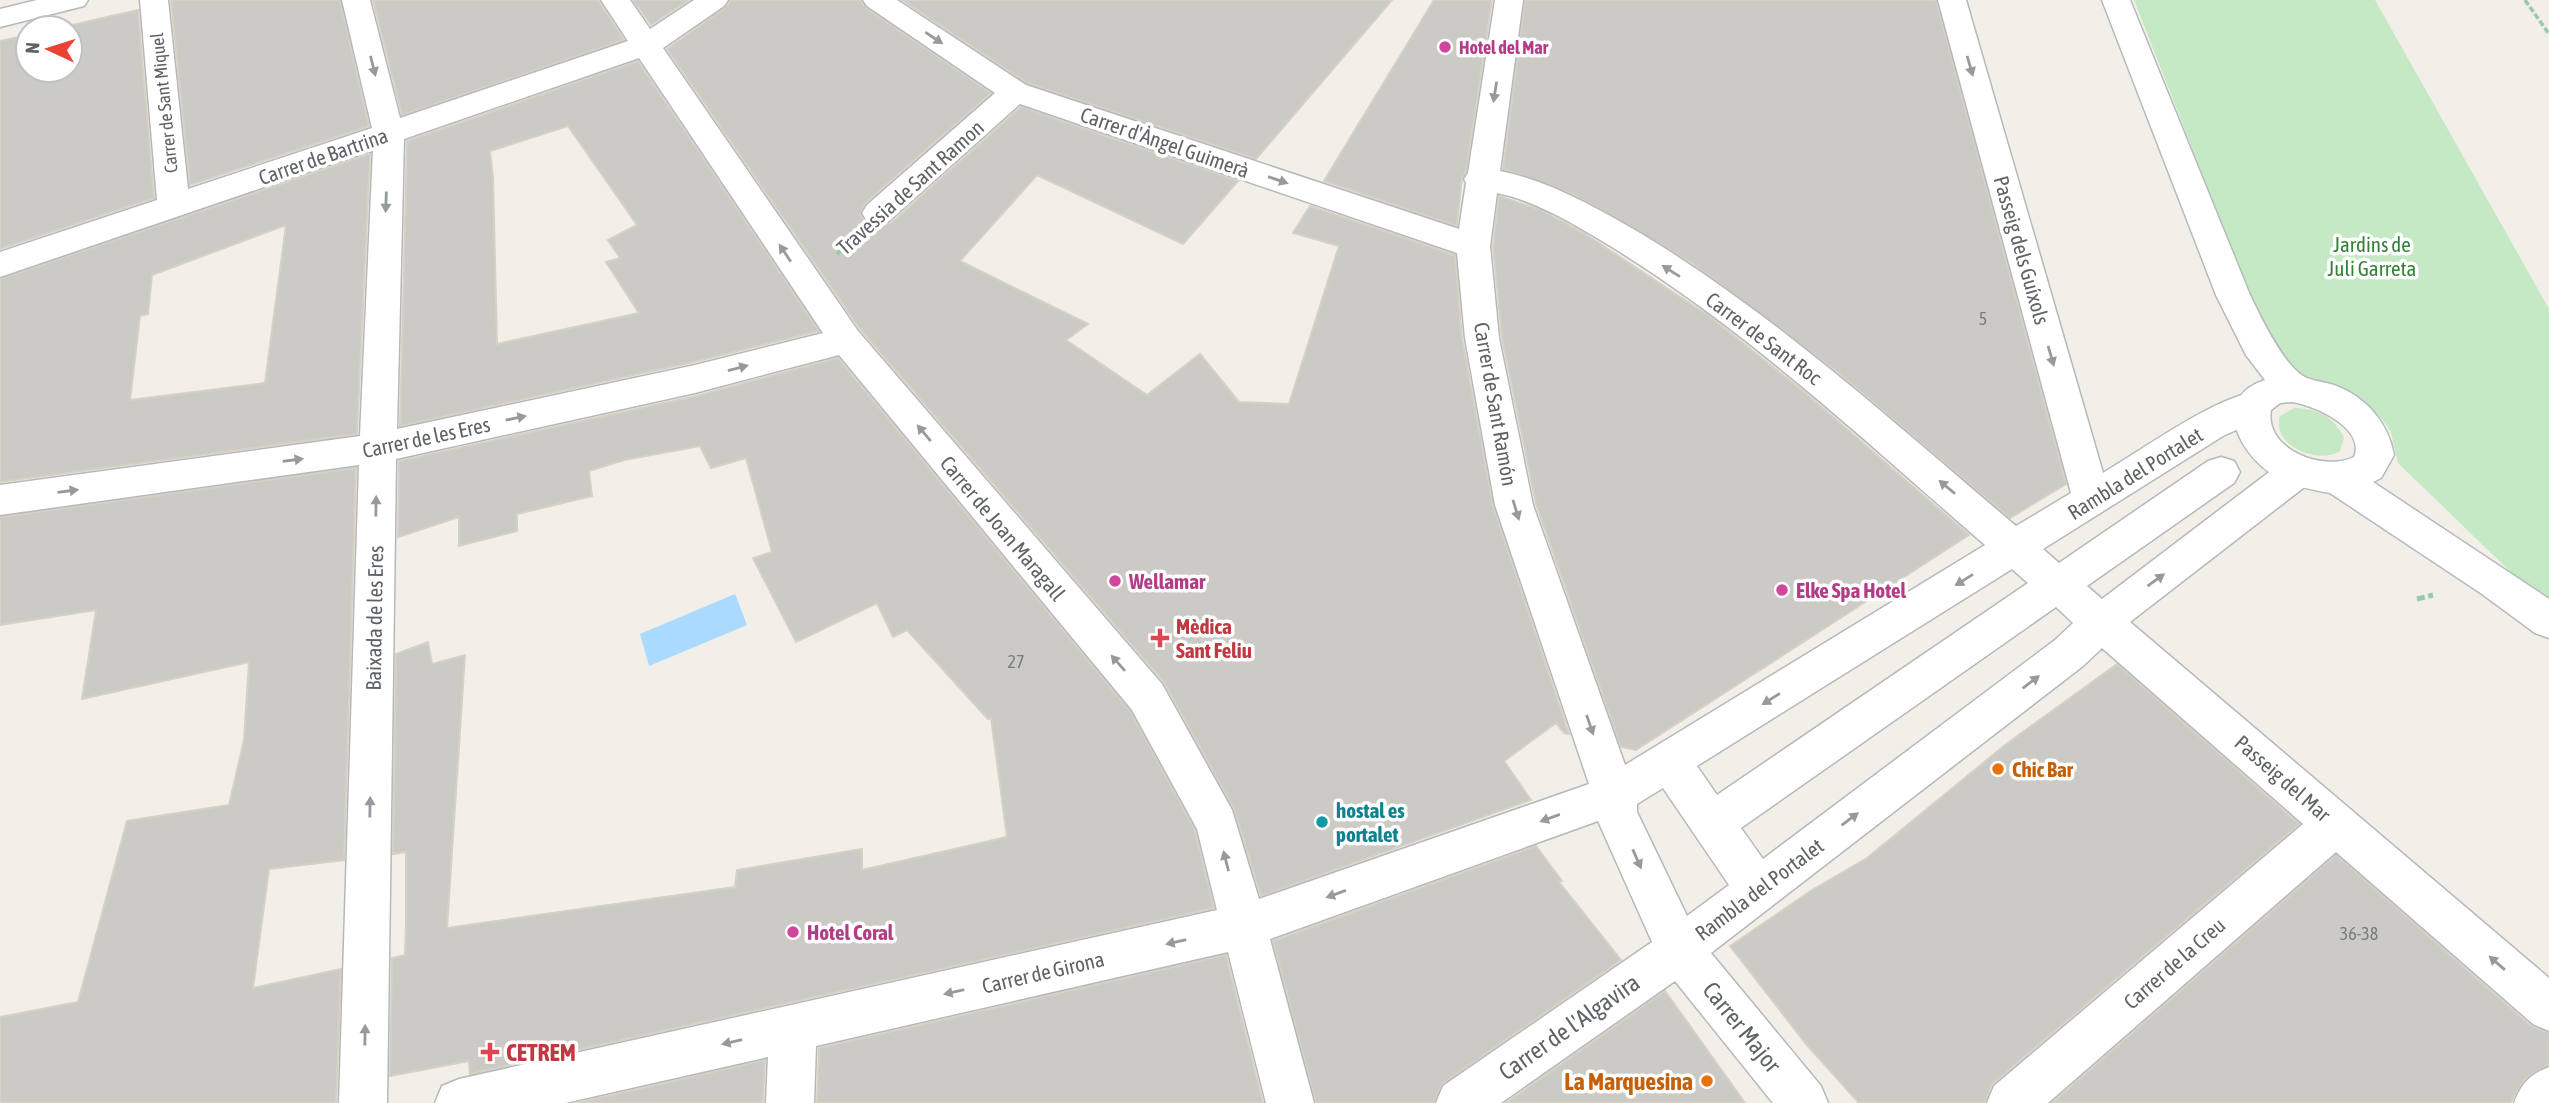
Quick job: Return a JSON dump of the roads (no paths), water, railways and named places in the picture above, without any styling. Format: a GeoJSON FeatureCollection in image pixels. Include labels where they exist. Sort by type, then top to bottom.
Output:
{"type":"FeatureCollection","features":[{"type":"Feature","properties":{"kind":"street"},"geometry":{"type":"LineString","coordinates":[[0,18],[74,0]]}},
{"type":"Feature","properties":{"kind":"street","name":"Carrer de Sant Miquel"},"geometry":{"type":"LineString","coordinates":[[154,0],[174,206]]}},
{"type":"Feature","properties":{"kind":"street","name":"Baixada de les Eres"},"geometry":{"type":"LineString","coordinates":[[356,0],[389,134],[378,448],[363,1103]]}},
{"type":"Feature","properties":{"kind":"street","name":"Carrer de Joan Maragall"},"geometry":{"type":"LineString","coordinates":[[615,0],[846,340],[1147,697],[1217,824],[1290,1103]]}},
{"type":"Feature","properties":{"kind":"street","name":"Carrer de Bartrina"},"geometry":{"type":"LineString","coordinates":[[0,265],[645,47],[714,0]]}},
{"type":"Feature","properties":{"kind":"street","name":"Carrer d'Àngel Guimerà"},"geometry":{"type":"LineString","coordinates":[[877,0],[1015,92],[1473,246]]}},
{"type":"Feature","properties":{"kind":"street","name":"Carrer de Sant Ramón"},"geometry":{"type":"LineString","coordinates":[[1509,0],[1480,179],[1473,246],[1482,338],[1514,505],[1614,795]]}},
{"type":"Feature","properties":{"kind":"street","name":"Passeig dels Guíxols"},"geometry":{"type":"LineString","coordinates":[[1952,0],[2092,499]]}},
{"type":"Feature","properties":{"kind":"street"},"geometry":{"type":"LineString","coordinates":[[2116,0],[2232,295],[2258,346],[2292,388]]}},
{"type":"Feature","properties":{"kind":"street","name":"Travessia de Sant Ramon"},"geometry":{"type":"LineString","coordinates":[[878,213],[1015,92]]}},
{"type":"Feature","properties":{"kind":"street","name":"Carrer de Sant Roc"},"geometry":{"type":"LineString","coordinates":[[1480,179],[1525,189],[1603,228],[1704,292],[1823,383],[2017,547]]}},
{"type":"Feature","properties":{"kind":"street","name":"Carrer de les Eres"},"geometry":{"type":"LineString","coordinates":[[0,500],[378,448],[695,379],[846,340]]}},
{"type":"Feature","properties":{"kind":"street"},"geometry":{"type":"LineString","coordinates":[[2496,582],[2373,460],[2371,436],[2353,413],[2324,396],[2292,388],[2268,393],[2254,406],[2251,418],[2260,440],[2272,454],[2298,471],[2339,479],[2496,582],[2549,621]]}},
{"type":"Feature","properties":{"kind":"street","name":"Rambla del Portalet"},"geometry":{"type":"LineString","coordinates":[[2254,406],[2181,437],[2017,547],[1614,795],[1616,813],[1679,950],[2069,653],[2101,620],[2258,506],[2298,471]]}},
{"type":"Feature","properties":{"kind":"street"},"geometry":{"type":"LineString","coordinates":[[2181,437],[2258,506]]}},
{"type":"Feature","properties":{"kind":"street"},"geometry":{"type":"LineString","coordinates":[[2339,479],[2361,474],[2373,460]]}},
{"type":"Feature","properties":{"kind":"street"},"geometry":{"type":"LineString","coordinates":[[1712,823],[2221,472]]}},
{"type":"Feature","properties":{"kind":"street","name":"Passeig del Mar"},"geometry":{"type":"LineString","coordinates":[[2017,547],[2549,1008]]}},
{"type":"Feature","properties":{"kind":"street"},"geometry":{"type":"LineString","coordinates":[[1669,762],[1758,890]]}},
{"type":"Feature","properties":{"kind":"street","name":"Carrer de Girona"},"geometry":{"type":"LineString","coordinates":[[459,1103],[1242,927],[1614,795]]}},
{"type":"Feature","properties":{"kind":"street","name":"Carrer de la Creu"},"geometry":{"type":"LineString","coordinates":[[2011,1103],[2336,824]]}},
{"type":"Feature","properties":{"kind":"street","name":"Carrer de l'Algavira"},"geometry":{"type":"LineString","coordinates":[[1460,1103],[1679,950]]}},
{"type":"Feature","properties":{"kind":"street","name":"Carrer Major"},"geometry":{"type":"LineString","coordinates":[[1679,950],[1804,1103]]}},
{"type":"Feature","properties":{"kind":"street"},"geometry":{"type":"LineString","coordinates":[[790,1103],[793,1028]]}},
{"type":"Feature","properties":{"kind":"street"},"geometry":{"type":"LineString","coordinates":[[2538,1103],[2549,1091]]}},
{"type":"Feature","properties":{"kind":"water"},"geometry":{"type":"Polygon","coordinates":[[[735,594],[747,625],[649,666],[640,634],[735,594]]]}},
{"type":"Feature","properties":{"kind":"place","name":"Hotel del Mar"},"geometry":{"type":"Point","coordinates":[1445,47]}},
{"type":"Feature","properties":{"kind":"place","name":"Wellamar"},"geometry":{"type":"Point","coordinates":[1115,581]}},
{"type":"Feature","properties":{"kind":"place","name":"Elke Spa Hotel"},"geometry":{"type":"Point","coordinates":[1782,590]}},
{"type":"Feature","properties":{"kind":"place","name":"Mèdica Sant Feliu"},"geometry":{"type":"Point","coordinates":[1160,638]}},
{"type":"Feature","properties":{"kind":"place","name":"Chic Bar"},"geometry":{"type":"Point","coordinates":[1998,769]}},
{"type":"Feature","properties":{"kind":"place","name":"hostal es portalet"},"geometry":{"type":"Point","coordinates":[1322,822]}},
{"type":"Feature","properties":{"kind":"place","name":"Hotel Coral"},"geometry":{"type":"Point","coordinates":[793,932]}},
{"type":"Feature","properties":{"kind":"place","name":"CETREM"},"geometry":{"type":"Point","coordinates":[490,1052]}},
{"type":"Feature","properties":{"kind":"place","name":"La Marquesina"},"geometry":{"type":"Point","coordinates":[1707,1081]}},
{"type":"Feature","properties":{"kind":"park label","name":"Jardins de Juli Garreta"},"geometry":{"type":"Point","coordinates":[2372,256]}}]}
